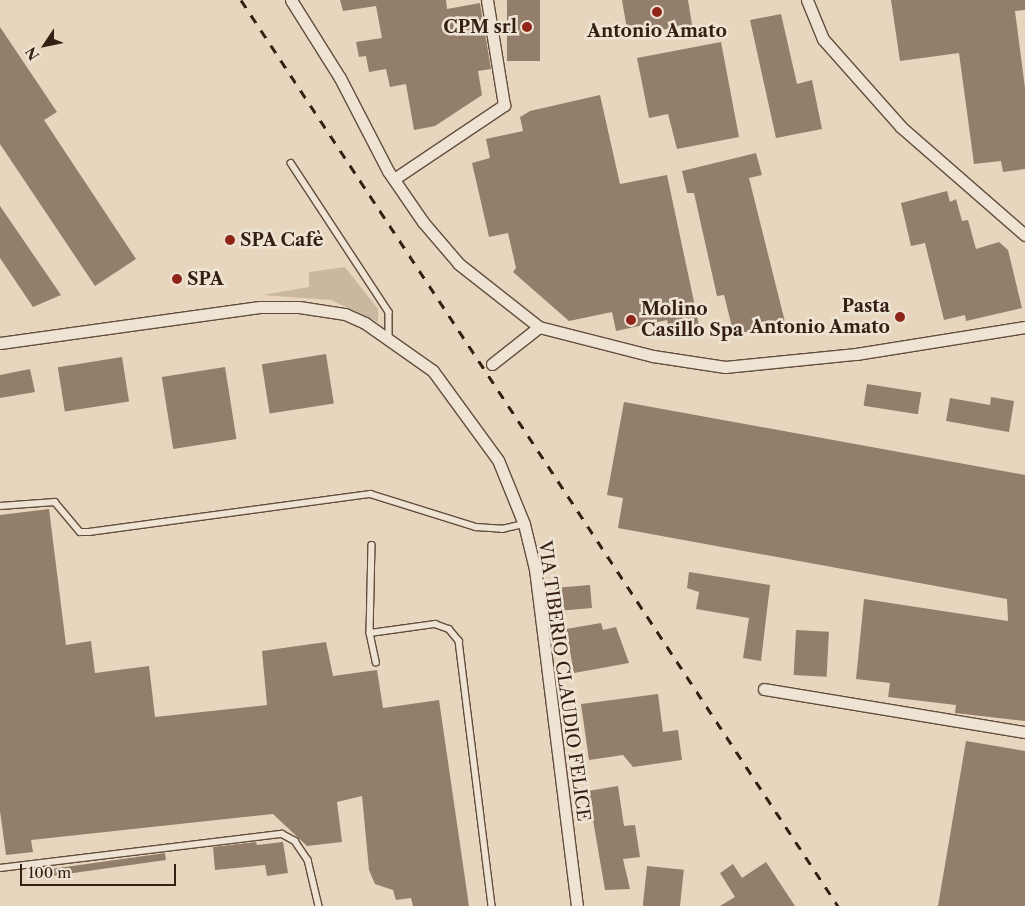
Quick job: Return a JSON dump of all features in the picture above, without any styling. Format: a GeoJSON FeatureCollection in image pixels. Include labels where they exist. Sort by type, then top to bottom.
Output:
{"type":"FeatureCollection","features":[{"type":"Feature","properties":{"kind":"street"},"geometry":{"type":"LineString","coordinates":[[291,0],[394,179],[459,264],[539,327],[654,356],[725,367],[856,354],[1025,327]]}},
{"type":"Feature","properties":{"kind":"street"},"geometry":{"type":"LineString","coordinates":[[394,179],[504,105],[487,0]]}},
{"type":"Feature","properties":{"kind":"street"},"geometry":{"type":"LineString","coordinates":[[807,0],[823,39],[901,127],[1025,235]]}},
{"type":"Feature","properties":{"kind":"street","name":"VIA TIBERIO CLAUDIO FELICE"},"geometry":{"type":"LineString","coordinates":[[0,343],[260,307],[345,314],[389,337],[433,371],[476,424],[498,460],[524,524],[535,569],[578,906]]}},
{"type":"Feature","properties":{"kind":"street"},"geometry":{"type":"LineString","coordinates":[[492,364],[539,327]]}},
{"type":"Feature","properties":{"kind":"street"},"geometry":{"type":"LineString","coordinates":[[764,689],[1025,732]]}},
{"type":"Feature","properties":{"kind":"lane"},"geometry":{"type":"LineString","coordinates":[[291,163],[389,312],[389,337]]}},
{"type":"Feature","properties":{"kind":"lane"},"geometry":{"type":"LineString","coordinates":[[0,506],[55,502],[80,532],[89,532],[370,494],[476,527],[502,529],[524,524]]}},
{"type":"Feature","properties":{"kind":"lane"},"geometry":{"type":"LineString","coordinates":[[372,545],[370,633],[376,662]]}},
{"type":"Feature","properties":{"kind":"lane"},"geometry":{"type":"LineString","coordinates":[[370,633],[435,624],[449,629],[459,641],[492,906]]}},
{"type":"Feature","properties":{"kind":"lane"},"geometry":{"type":"LineString","coordinates":[[0,868],[282,834],[295,841],[308,860],[319,906]]}},
{"type":"Feature","properties":{"kind":"shaded area"},"geometry":{"type":"Polygon","coordinates":[[[345,267],[378,309],[378,322],[331,300],[263,295],[309,287],[309,272],[345,267]]]}},
{"type":"Feature","properties":{"kind":"building"},"geometry":{"type":"Polygon","coordinates":[[[340,0],[446,0],[447,9],[480,3],[491,69],[478,71],[482,95],[435,126],[414,130],[406,84],[390,87],[386,69],[369,72],[366,56],[359,57],[356,42],[382,38],[376,6],[343,11],[340,0]]]}},
{"type":"Feature","properties":{"kind":"building","name":"CPM srl"},"geometry":{"type":"Polygon","coordinates":[[[507,0],[540,0],[540,61],[507,61],[507,0]]]}},
{"type":"Feature","properties":{"kind":"building","name":"Antonio Amato"},"geometry":{"type":"Polygon","coordinates":[[[622,0],[688,0],[692,25],[628,35],[622,0]]]}},
{"type":"Feature","properties":{"kind":"building"},"geometry":{"type":"Polygon","coordinates":[[[891,0],[1025,0],[1025,10],[1015,11],[1025,88],[1025,169],[1003,172],[1001,161],[974,164],[959,53],[900,61],[891,0]]]}},
{"type":"Feature","properties":{"kind":"building"},"geometry":{"type":"Polygon","coordinates":[[[781,14],[797,84],[812,80],[822,129],[776,138],[750,20],[781,14]]]}},
{"type":"Feature","properties":{"kind":"building"},"geometry":{"type":"Polygon","coordinates":[[[0,27],[57,112],[44,120],[136,259],[95,286],[0,144],[0,27]]]}},
{"type":"Feature","properties":{"kind":"building"},"geometry":{"type":"Polygon","coordinates":[[[721,42],[739,137],[677,149],[668,114],[649,118],[637,58],[721,42]]]}},
{"type":"Feature","properties":{"kind":"building"},"geometry":{"type":"Polygon","coordinates":[[[600,95],[620,184],[667,175],[700,330],[670,336],[667,320],[616,331],[612,312],[569,321],[513,272],[516,268],[508,233],[489,237],[472,163],[490,158],[486,139],[523,131],[520,117],[530,111],[600,95]]]}},
{"type":"Feature","properties":{"kind":"building"},"geometry":{"type":"Polygon","coordinates":[[[756,153],[762,175],[749,178],[785,322],[734,335],[724,295],[717,296],[694,193],[687,193],[682,171],[756,153]]]}},
{"type":"Feature","properties":{"kind":"building"},"geometry":{"type":"Polygon","coordinates":[[[947,191],[950,202],[956,199],[962,221],[968,220],[976,249],[999,242],[1008,250],[1022,308],[966,321],[965,315],[944,320],[925,243],[911,246],[901,203],[947,191]]]}},
{"type":"Feature","properties":{"kind":"building"},"geometry":{"type":"Polygon","coordinates":[[[0,206],[61,295],[33,307],[0,258],[0,206]]]}},
{"type":"Feature","properties":{"kind":"building"},"geometry":{"type":"Polygon","coordinates":[[[326,354],[334,403],[270,414],[262,364],[326,354]]]}},
{"type":"Feature","properties":{"kind":"building"},"geometry":{"type":"Polygon","coordinates":[[[122,357],[129,401],[65,412],[58,367],[122,357]]]}},
{"type":"Feature","properties":{"kind":"building"},"geometry":{"type":"Polygon","coordinates":[[[225,367],[236,439],[173,449],[162,377],[225,367]]]}},
{"type":"Feature","properties":{"kind":"building"},"geometry":{"type":"Polygon","coordinates":[[[30,369],[35,392],[0,398],[0,375],[30,369]]]}},
{"type":"Feature","properties":{"kind":"building"},"geometry":{"type":"Polygon","coordinates":[[[867,384],[921,393],[918,414],[864,406],[867,384]]]}},
{"type":"Feature","properties":{"kind":"building"},"geometry":{"type":"Polygon","coordinates":[[[991,397],[1014,401],[1009,432],[946,421],[950,398],[990,405],[991,397]]]}},
{"type":"Feature","properties":{"kind":"building"},"geometry":{"type":"Polygon","coordinates":[[[624,402],[1025,475],[1025,721],[955,713],[956,705],[888,697],[890,683],[856,679],[864,599],[1008,621],[1007,599],[618,528],[623,498],[607,495],[624,402]]]}},
{"type":"Feature","properties":{"kind":"building"},"geometry":{"type":"Polygon","coordinates":[[[49,509],[66,645],[91,641],[95,673],[149,666],[155,717],[267,705],[262,651],[326,642],[333,676],[377,670],[383,708],[439,700],[469,906],[413,906],[411,898],[396,900],[393,890],[375,884],[369,870],[362,796],[337,802],[342,842],[307,846],[273,814],[31,840],[33,852],[6,855],[0,811],[0,515],[49,509]]]}},
{"type":"Feature","properties":{"kind":"building"},"geometry":{"type":"Polygon","coordinates":[[[689,572],[770,585],[761,661],[743,658],[749,618],[696,609],[699,592],[687,588],[689,572]]]}},
{"type":"Feature","properties":{"kind":"building"},"geometry":{"type":"Polygon","coordinates":[[[590,585],[592,608],[562,611],[560,588],[590,585]]]}},
{"type":"Feature","properties":{"kind":"building"},"geometry":{"type":"Polygon","coordinates":[[[601,623],[603,630],[616,627],[629,663],[574,673],[566,629],[601,623]]]}},
{"type":"Feature","properties":{"kind":"building"},"geometry":{"type":"Polygon","coordinates":[[[796,630],[829,632],[827,677],[794,675],[796,630]]]}},
{"type":"Feature","properties":{"kind":"building"},"geometry":{"type":"Polygon","coordinates":[[[658,694],[663,732],[678,730],[682,760],[633,767],[623,755],[589,760],[581,704],[658,694]]]}},
{"type":"Feature","properties":{"kind":"building"},"geometry":{"type":"Polygon","coordinates":[[[966,741],[1025,751],[1025,906],[938,906],[966,741]]]}},
{"type":"Feature","properties":{"kind":"building"},"geometry":{"type":"Polygon","coordinates":[[[618,786],[624,826],[635,825],[640,857],[623,859],[630,889],[605,890],[588,791],[618,786]]]}},
{"type":"Feature","properties":{"kind":"building"},"geometry":{"type":"Polygon","coordinates":[[[256,842],[257,845],[283,842],[288,873],[267,876],[265,865],[215,870],[213,847],[256,842]]]}},
{"type":"Feature","properties":{"kind":"building"},"geometry":{"type":"Polygon","coordinates":[[[165,853],[166,860],[32,879],[31,872],[165,853]]]}},
{"type":"Feature","properties":{"kind":"building"},"geometry":{"type":"Polygon","coordinates":[[[766,862],[795,906],[720,906],[735,897],[720,873],[733,864],[742,878],[766,862]]]}},
{"type":"Feature","properties":{"kind":"building"},"geometry":{"type":"Polygon","coordinates":[[[647,866],[684,870],[680,906],[643,906],[647,866]]]}},
{"type":"Feature","properties":{"kind":"railway"},"geometry":{"type":"LineString","coordinates":[[241,0],[838,906]]}},
{"type":"Feature","properties":{"kind":"place","name":"Antonio Amato"},"geometry":{"type":"Point","coordinates":[657,12]}},
{"type":"Feature","properties":{"kind":"place","name":"CPM srl"},"geometry":{"type":"Point","coordinates":[527,27]}},
{"type":"Feature","properties":{"kind":"place","name":"SPA Cafè"},"geometry":{"type":"Point","coordinates":[230,240]}},
{"type":"Feature","properties":{"kind":"place","name":"SPA"},"geometry":{"type":"Point","coordinates":[177,279]}},
{"type":"Feature","properties":{"kind":"place","name":"Pasta Antonio Amato"},"geometry":{"type":"Point","coordinates":[900,317]}},
{"type":"Feature","properties":{"kind":"place","name":"Molino Casillo Spa"},"geometry":{"type":"Point","coordinates":[631,320]}}]}
